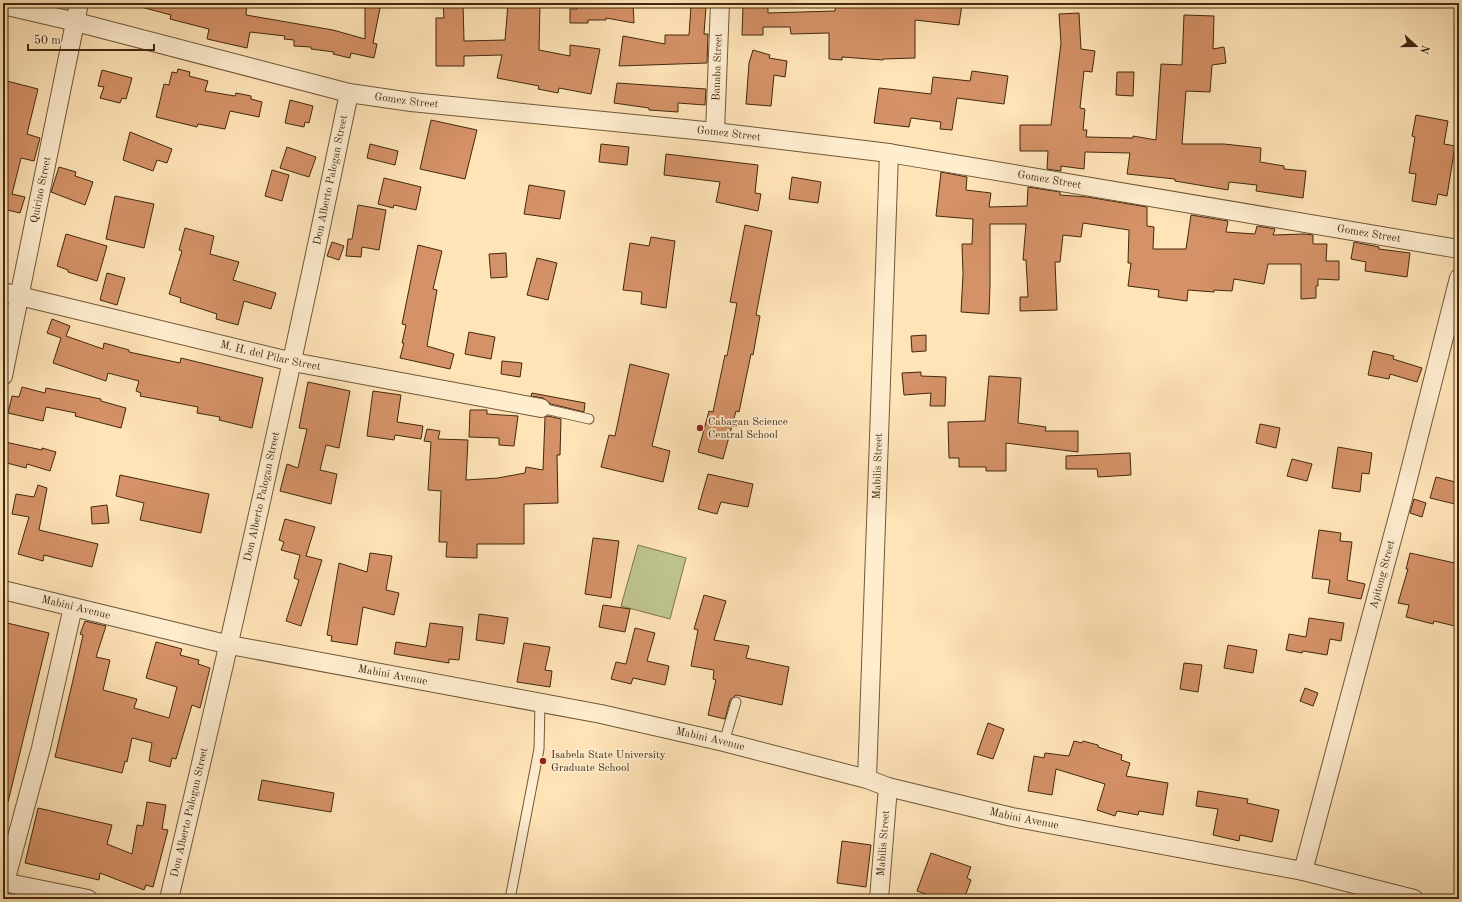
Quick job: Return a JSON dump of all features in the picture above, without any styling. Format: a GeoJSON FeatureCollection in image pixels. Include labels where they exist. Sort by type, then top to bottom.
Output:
{"type":"FeatureCollection","features":[{"type":"Feature","properties":{"kind":"street","name":"Quirino Street"},"geometry":{"type":"LineString","coordinates":[[3,376],[11,293],[76,22],[79,3]]}},
{"type":"Feature","properties":{"kind":"street","name":"Banaba Street"},"geometry":{"type":"LineString","coordinates":[[715,132],[720,3]]}},
{"type":"Feature","properties":{"kind":"street","name":"Gomez Street"},"geometry":{"type":"LineString","coordinates":[[3,6],[76,22],[349,93],[411,102],[715,132],[889,153],[1459,248]]}},
{"type":"Feature","properties":{"kind":"street","name":"Don Alberto Palogan Street"},"geometry":{"type":"LineString","coordinates":[[169,899],[230,645],[293,362],[349,93]]}},
{"type":"Feature","properties":{"kind":"street","name":"Mabilis Street"},"geometry":{"type":"LineString","coordinates":[[866,779],[889,153]]}},
{"type":"Feature","properties":{"kind":"street","name":"Apitong Street"},"geometry":{"type":"LineString","coordinates":[[1303,871],[1400,510],[1459,278]]}},
{"type":"Feature","properties":{"kind":"street","name":"M. H. del Pilar Street"},"geometry":{"type":"LineString","coordinates":[[11,293],[293,362],[541,408]]}},
{"type":"Feature","properties":{"kind":"street","name":"Mabini Avenue"},"geometry":{"type":"LineString","coordinates":[[3,590],[230,645],[600,714],[724,742],[866,779],[888,787],[1012,816],[1303,871],[1414,899]]}},
{"type":"Feature","properties":{"kind":"street"},"geometry":{"type":"LineString","coordinates":[[73,607],[41,748],[4,882],[26,893],[88,899]]}},
{"type":"Feature","properties":{"kind":"street","name":"Mabilis Street"},"geometry":{"type":"LineString","coordinates":[[879,899],[888,787]]}},
{"type":"Feature","properties":{"kind":"lane"},"geometry":{"type":"LineString","coordinates":[[541,408],[589,419]]}},
{"type":"Feature","properties":{"kind":"lane"},"geometry":{"type":"LineString","coordinates":[[724,742],[736,702]]}},
{"type":"Feature","properties":{"kind":"lane"},"geometry":{"type":"LineString","coordinates":[[510,899],[539,749],[540,703]]}},
{"type":"Feature","properties":{"kind":"green space"},"geometry":{"type":"Polygon","coordinates":[[[638,545],[686,558],[670,619],[621,606],[638,545]]]}},
{"type":"Feature","properties":{"kind":"building"},"geometry":{"type":"Polygon","coordinates":[[[142,3],[247,3],[246,15],[333,30],[365,39],[365,3],[381,3],[373,43],[377,44],[374,58],[351,53],[350,58],[333,54],[334,52],[311,49],[311,47],[294,46],[294,40],[284,39],[285,36],[250,32],[247,48],[207,39],[209,29],[170,19],[171,15],[141,7],[142,3]]]}},
{"type":"Feature","properties":{"kind":"building"},"geometry":{"type":"Polygon","coordinates":[[[443,3],[463,3],[464,41],[505,40],[508,4],[540,4],[539,50],[570,56],[570,45],[600,49],[591,94],[559,88],[558,93],[538,89],[539,86],[497,78],[502,55],[464,56],[464,66],[436,66],[436,18],[444,18],[443,3]]]}},
{"type":"Feature","properties":{"kind":"building"},"geometry":{"type":"Polygon","coordinates":[[[577,3],[633,3],[634,23],[606,18],[606,20],[588,20],[588,23],[570,23],[570,9],[577,9],[577,3]]]}},
{"type":"Feature","properties":{"kind":"building"},"geometry":{"type":"Polygon","coordinates":[[[836,3],[962,4],[959,25],[915,20],[915,58],[883,60],[842,57],[842,60],[829,59],[829,33],[791,34],[790,27],[763,27],[763,35],[742,35],[743,6],[768,6],[768,13],[835,11],[836,3]]]}},
{"type":"Feature","properties":{"kind":"building"},"geometry":{"type":"Polygon","coordinates":[[[691,6],[706,7],[704,34],[708,34],[707,63],[619,66],[623,36],[665,44],[665,35],[689,35],[691,6]]]}},
{"type":"Feature","properties":{"kind":"building"},"geometry":{"type":"Polygon","coordinates":[[[1079,13],[1081,49],[1095,51],[1092,72],[1084,71],[1080,108],[1085,109],[1083,130],[1087,130],[1086,137],[1133,138],[1133,136],[1156,140],[1161,64],[1182,65],[1184,15],[1214,16],[1213,49],[1224,47],[1226,63],[1212,65],[1210,92],[1186,91],[1182,144],[1224,144],[1261,148],[1260,162],[1284,166],[1284,169],[1306,171],[1303,198],[1256,191],[1257,185],[1229,182],[1228,190],[1175,181],[1175,179],[1127,174],[1130,153],[1085,152],[1084,169],[1061,166],[1061,171],[1047,169],[1048,151],[1020,151],[1020,125],[1051,125],[1061,43],[1059,14],[1079,13]]]}},
{"type":"Feature","properties":{"kind":"building"},"geometry":{"type":"Polygon","coordinates":[[[753,50],[770,55],[769,58],[787,61],[785,77],[774,75],[771,106],[746,104],[749,63],[753,50]]]}},
{"type":"Feature","properties":{"kind":"building"},"geometry":{"type":"Polygon","coordinates":[[[178,69],[190,72],[189,76],[208,81],[205,91],[235,96],[236,93],[251,96],[251,99],[262,102],[259,117],[230,111],[225,129],[198,124],[197,127],[156,117],[164,84],[169,85],[172,72],[177,73],[178,69]]]}},
{"type":"Feature","properties":{"kind":"building"},"geometry":{"type":"Polygon","coordinates":[[[102,70],[132,78],[126,99],[122,98],[120,103],[100,98],[104,87],[98,86],[102,70]]]}},
{"type":"Feature","properties":{"kind":"building"},"geometry":{"type":"Polygon","coordinates":[[[972,71],[1008,76],[1004,104],[957,98],[952,130],[940,129],[941,122],[911,118],[909,127],[874,123],[879,88],[931,94],[933,77],[970,81],[972,71]]]}},
{"type":"Feature","properties":{"kind":"building"},"geometry":{"type":"Polygon","coordinates":[[[1117,72],[1134,72],[1133,96],[1116,95],[1117,72]]]}},
{"type":"Feature","properties":{"kind":"building"},"geometry":{"type":"Polygon","coordinates":[[[3,80],[38,89],[27,134],[40,138],[34,161],[21,158],[12,194],[25,197],[20,213],[3,209],[3,80]]]}},
{"type":"Feature","properties":{"kind":"building"},"geometry":{"type":"Polygon","coordinates":[[[617,83],[706,89],[705,105],[678,103],[678,112],[649,110],[649,108],[614,103],[617,83]]]}},
{"type":"Feature","properties":{"kind":"building"},"geometry":{"type":"Polygon","coordinates":[[[290,100],[313,106],[309,123],[305,122],[304,127],[285,123],[290,100]]]}},
{"type":"Feature","properties":{"kind":"building"},"geometry":{"type":"Polygon","coordinates":[[[1416,115],[1448,121],[1444,144],[1455,146],[1447,196],[1438,194],[1436,205],[1412,201],[1416,174],[1409,173],[1415,137],[1412,136],[1416,115]]]}},
{"type":"Feature","properties":{"kind":"building"},"geometry":{"type":"Polygon","coordinates":[[[431,120],[477,130],[465,179],[420,169],[431,120]]]}},
{"type":"Feature","properties":{"kind":"building"},"geometry":{"type":"Polygon","coordinates":[[[130,132],[172,149],[167,163],[157,160],[153,171],[123,160],[130,132]]]}},
{"type":"Feature","properties":{"kind":"building"},"geometry":{"type":"Polygon","coordinates":[[[370,144],[398,151],[395,165],[367,158],[370,144]]]}},
{"type":"Feature","properties":{"kind":"building"},"geometry":{"type":"Polygon","coordinates":[[[601,144],[629,147],[627,165],[599,162],[601,144]]]}},
{"type":"Feature","properties":{"kind":"building"},"geometry":{"type":"Polygon","coordinates":[[[287,147],[316,157],[309,177],[280,168],[287,147]]]}},
{"type":"Feature","properties":{"kind":"building"},"geometry":{"type":"Polygon","coordinates":[[[666,154],[758,165],[755,193],[761,194],[758,211],[716,202],[720,182],[664,175],[666,154]]]}},
{"type":"Feature","properties":{"kind":"building"},"geometry":{"type":"Polygon","coordinates":[[[59,167],[76,172],[75,176],[93,182],[85,205],[51,192],[59,167]]]}},
{"type":"Feature","properties":{"kind":"building"},"geometry":{"type":"Polygon","coordinates":[[[272,170],[289,175],[282,201],[265,196],[272,170]]]}},
{"type":"Feature","properties":{"kind":"building"},"geometry":{"type":"Polygon","coordinates":[[[941,172],[967,177],[966,190],[991,193],[989,207],[1027,206],[1028,187],[1060,192],[1060,195],[1087,197],[1147,207],[1147,226],[1154,227],[1153,249],[1186,249],[1191,215],[1228,221],[1226,232],[1255,234],[1257,226],[1275,229],[1273,235],[1313,235],[1313,244],[1327,244],[1326,261],[1339,261],[1339,280],[1318,279],[1318,286],[1316,286],[1316,298],[1301,299],[1301,264],[1268,264],[1264,284],[1234,279],[1232,291],[1214,290],[1214,292],[1188,290],[1187,301],[1158,297],[1159,290],[1128,286],[1131,263],[1128,263],[1129,230],[1083,223],[1081,237],[1063,235],[1060,262],[1055,262],[1057,310],[1020,311],[1020,297],[1028,297],[1026,260],[1023,260],[1026,224],[990,224],[989,314],[961,312],[963,274],[962,244],[972,244],[973,219],[936,216],[941,172]]]}},
{"type":"Feature","properties":{"kind":"building"},"geometry":{"type":"Polygon","coordinates":[[[792,177],[821,182],[818,203],[789,199],[792,177]]]}},
{"type":"Feature","properties":{"kind":"building"},"geometry":{"type":"Polygon","coordinates":[[[384,178],[421,187],[416,210],[394,205],[393,208],[378,204],[384,178]]]}},
{"type":"Feature","properties":{"kind":"building"},"geometry":{"type":"Polygon","coordinates":[[[529,185],[565,191],[560,219],[524,214],[529,185]]]}},
{"type":"Feature","properties":{"kind":"building"},"geometry":{"type":"Polygon","coordinates":[[[115,196],[154,204],[144,248],[106,239],[115,196]]]}},
{"type":"Feature","properties":{"kind":"building"},"geometry":{"type":"Polygon","coordinates":[[[358,205],[386,210],[379,250],[362,247],[361,257],[346,256],[348,239],[352,239],[358,205]]]}},
{"type":"Feature","properties":{"kind":"building"},"geometry":{"type":"Polygon","coordinates":[[[745,225],[772,231],[756,315],[760,316],[753,355],[751,354],[739,412],[736,411],[723,459],[698,452],[709,411],[713,412],[725,355],[727,356],[737,303],[730,302],[745,225]]]}},
{"type":"Feature","properties":{"kind":"building"},"geometry":{"type":"Polygon","coordinates":[[[185,228],[214,236],[210,254],[239,262],[233,280],[276,293],[271,309],[244,301],[238,325],[216,319],[217,314],[180,302],[181,298],[169,294],[182,251],[179,250],[185,228]]]}},
{"type":"Feature","properties":{"kind":"building"},"geometry":{"type":"Polygon","coordinates":[[[66,234],[107,246],[97,281],[68,272],[68,270],[57,266],[66,234]]]}},
{"type":"Feature","properties":{"kind":"building"},"geometry":{"type":"Polygon","coordinates":[[[651,237],[675,241],[666,308],[641,304],[642,292],[623,290],[630,243],[649,246],[651,237]]]}},
{"type":"Feature","properties":{"kind":"building"},"geometry":{"type":"Polygon","coordinates":[[[332,242],[344,246],[339,260],[327,256],[332,242]]]}},
{"type":"Feature","properties":{"kind":"building"},"geometry":{"type":"Polygon","coordinates":[[[1354,242],[1379,247],[1379,249],[1410,253],[1407,277],[1365,271],[1366,262],[1351,259],[1354,242]]]}},
{"type":"Feature","properties":{"kind":"building"},"geometry":{"type":"Polygon","coordinates":[[[418,245],[442,251],[433,289],[437,290],[427,346],[454,354],[450,369],[400,358],[404,343],[402,343],[406,325],[402,324],[418,245]]]}},
{"type":"Feature","properties":{"kind":"building"},"geometry":{"type":"Polygon","coordinates":[[[506,253],[507,277],[491,278],[489,254],[506,253]]]}},
{"type":"Feature","properties":{"kind":"building"},"geometry":{"type":"Polygon","coordinates":[[[537,258],[557,263],[548,300],[527,295],[537,258]]]}},
{"type":"Feature","properties":{"kind":"building"},"geometry":{"type":"Polygon","coordinates":[[[107,273],[125,278],[117,305],[100,300],[107,273]]]}},
{"type":"Feature","properties":{"kind":"building"},"geometry":{"type":"Polygon","coordinates":[[[52,319],[70,326],[66,336],[103,349],[104,343],[129,350],[129,352],[180,363],[181,358],[263,378],[252,428],[219,420],[220,417],[197,413],[198,407],[140,396],[141,393],[136,391],[139,381],[108,373],[106,381],[53,363],[61,338],[47,333],[52,319]]]}},
{"type":"Feature","properties":{"kind":"building"},"geometry":{"type":"Polygon","coordinates":[[[469,332],[495,337],[491,359],[465,354],[469,332]]]}},
{"type":"Feature","properties":{"kind":"building"},"geometry":{"type":"Polygon","coordinates":[[[926,335],[926,351],[912,352],[911,336],[926,335]]]}},
{"type":"Feature","properties":{"kind":"building"},"geometry":{"type":"Polygon","coordinates":[[[1373,351],[1394,356],[1393,359],[1422,368],[1417,382],[1390,374],[1389,379],[1368,375],[1373,351]]]}},
{"type":"Feature","properties":{"kind":"building"},"geometry":{"type":"Polygon","coordinates":[[[502,361],[522,363],[520,377],[501,374],[502,361]]]}},
{"type":"Feature","properties":{"kind":"building"},"geometry":{"type":"Polygon","coordinates":[[[630,364],[669,374],[652,446],[670,451],[663,482],[601,467],[609,435],[615,436],[630,364]]]}},
{"type":"Feature","properties":{"kind":"building"},"geometry":{"type":"Polygon","coordinates":[[[921,372],[921,376],[946,377],[945,406],[930,406],[931,393],[904,395],[902,373],[921,372]]]}},
{"type":"Feature","properties":{"kind":"building"},"geometry":{"type":"Polygon","coordinates":[[[989,376],[1021,378],[1018,423],[1046,427],[1045,431],[1078,431],[1078,452],[1006,443],[1006,471],[986,471],[986,467],[959,467],[959,458],[949,458],[948,422],[985,421],[989,376]]]}},
{"type":"Feature","properties":{"kind":"building"},"geometry":{"type":"Polygon","coordinates":[[[308,382],[350,391],[339,448],[326,445],[320,470],[337,474],[331,504],[280,491],[287,464],[298,468],[307,429],[299,428],[308,382]]]}},
{"type":"Feature","properties":{"kind":"building"},"geometry":{"type":"Polygon","coordinates":[[[22,387],[45,393],[46,388],[101,399],[101,401],[126,408],[121,428],[75,416],[76,413],[46,407],[43,421],[8,413],[12,396],[19,397],[22,387]]]}},
{"type":"Feature","properties":{"kind":"building"},"geometry":{"type":"Polygon","coordinates":[[[373,391],[401,395],[397,422],[423,426],[421,439],[395,435],[394,440],[367,436],[373,391]]]}},
{"type":"Feature","properties":{"kind":"building"},"geometry":{"type":"Polygon","coordinates":[[[532,393],[585,403],[584,412],[551,404],[543,398],[531,396],[532,393]]]}},
{"type":"Feature","properties":{"kind":"building"},"geometry":{"type":"Polygon","coordinates":[[[470,410],[487,410],[487,414],[518,416],[514,446],[499,445],[499,438],[469,437],[470,410]]]}},
{"type":"Feature","properties":{"kind":"building"},"geometry":{"type":"Polygon","coordinates":[[[548,416],[561,419],[560,455],[557,455],[558,503],[524,504],[524,544],[477,544],[477,558],[446,557],[447,542],[439,542],[441,491],[428,490],[431,442],[424,441],[427,429],[440,431],[438,439],[468,440],[466,480],[498,478],[525,473],[526,467],[543,470],[545,417],[548,416]]]}},
{"type":"Feature","properties":{"kind":"building"},"geometry":{"type":"Polygon","coordinates":[[[1260,424],[1280,428],[1276,448],[1256,443],[1260,424]]]}},
{"type":"Feature","properties":{"kind":"building"},"geometry":{"type":"Polygon","coordinates":[[[5,442],[42,450],[42,448],[56,452],[50,471],[27,464],[26,468],[3,462],[5,442]]]}},
{"type":"Feature","properties":{"kind":"building"},"geometry":{"type":"Polygon","coordinates":[[[1338,447],[1372,453],[1369,474],[1362,473],[1360,492],[1332,488],[1338,447]]]}},
{"type":"Feature","properties":{"kind":"building"},"geometry":{"type":"Polygon","coordinates":[[[1130,453],[1131,475],[1098,477],[1097,469],[1066,469],[1066,456],[1130,453]]]}},
{"type":"Feature","properties":{"kind":"building"},"geometry":{"type":"Polygon","coordinates":[[[1292,459],[1312,464],[1307,481],[1287,476],[1292,459]]]}},
{"type":"Feature","properties":{"kind":"building"},"geometry":{"type":"Polygon","coordinates":[[[708,474],[753,484],[748,507],[721,502],[717,514],[698,509],[708,474]]]}},
{"type":"Feature","properties":{"kind":"building"},"geometry":{"type":"Polygon","coordinates":[[[120,475],[209,494],[201,533],[140,520],[144,503],[116,496],[120,475]]]}},
{"type":"Feature","properties":{"kind":"building"},"geometry":{"type":"Polygon","coordinates":[[[1436,477],[1459,483],[1459,505],[1430,498],[1436,477]]]}},
{"type":"Feature","properties":{"kind":"building"},"geometry":{"type":"Polygon","coordinates":[[[38,485],[47,488],[39,530],[98,544],[92,567],[44,555],[43,561],[18,554],[29,517],[12,514],[16,494],[34,497],[38,485]]]}},
{"type":"Feature","properties":{"kind":"building"},"geometry":{"type":"Polygon","coordinates":[[[1414,499],[1426,503],[1422,517],[1410,513],[1414,499]]]}},
{"type":"Feature","properties":{"kind":"building"},"geometry":{"type":"Polygon","coordinates":[[[107,505],[109,523],[92,524],[91,507],[107,505]]]}},
{"type":"Feature","properties":{"kind":"building"},"geometry":{"type":"Polygon","coordinates":[[[285,519],[315,527],[306,556],[322,560],[301,626],[286,621],[299,580],[294,578],[300,555],[281,550],[284,542],[279,540],[285,519]]]}},
{"type":"Feature","properties":{"kind":"building"},"geometry":{"type":"Polygon","coordinates":[[[1319,530],[1341,533],[1340,541],[1352,542],[1347,580],[1365,584],[1361,599],[1328,593],[1330,580],[1312,578],[1319,530]]]}},
{"type":"Feature","properties":{"kind":"building"},"geometry":{"type":"Polygon","coordinates":[[[593,538],[619,541],[611,598],[585,594],[593,538]]]}},
{"type":"Feature","properties":{"kind":"building"},"geometry":{"type":"Polygon","coordinates":[[[370,553],[392,556],[386,590],[399,593],[394,615],[363,607],[357,645],[331,641],[332,636],[327,635],[339,563],[367,572],[370,553]]]}},
{"type":"Feature","properties":{"kind":"building"},"geometry":{"type":"Polygon","coordinates":[[[1410,553],[1459,564],[1459,627],[1434,621],[1433,624],[1406,617],[1409,605],[1398,603],[1408,569],[1406,569],[1410,553]]]}},
{"type":"Feature","properties":{"kind":"building"},"geometry":{"type":"Polygon","coordinates":[[[704,595],[726,601],[714,640],[749,646],[746,658],[789,667],[782,705],[736,695],[730,700],[725,719],[708,715],[716,680],[713,679],[714,670],[691,666],[698,630],[694,629],[704,595]]]}},
{"type":"Feature","properties":{"kind":"building"},"geometry":{"type":"Polygon","coordinates":[[[603,605],[630,609],[625,632],[599,627],[603,605]]]}},
{"type":"Feature","properties":{"kind":"building"},"geometry":{"type":"Polygon","coordinates":[[[479,614],[508,618],[504,644],[476,640],[479,614]]]}},
{"type":"Feature","properties":{"kind":"building"},"geometry":{"type":"Polygon","coordinates":[[[1309,618],[1344,623],[1341,641],[1330,639],[1327,655],[1286,650],[1289,634],[1306,637],[1309,618]]]}},
{"type":"Feature","properties":{"kind":"building"},"geometry":{"type":"Polygon","coordinates":[[[85,621],[106,626],[96,657],[110,660],[103,690],[137,699],[134,708],[169,718],[177,687],[146,678],[156,642],[182,649],[180,655],[199,660],[198,664],[210,668],[200,708],[192,705],[176,759],[172,758],[170,767],[149,761],[152,743],[132,738],[127,762],[125,761],[122,773],[55,757],[83,635],[80,634],[85,621]]]}},
{"type":"Feature","properties":{"kind":"building"},"geometry":{"type":"Polygon","coordinates":[[[3,622],[49,633],[8,802],[3,802],[3,622]]]}},
{"type":"Feature","properties":{"kind":"building"},"geometry":{"type":"Polygon","coordinates":[[[430,623],[463,627],[459,660],[449,659],[449,663],[394,654],[396,642],[426,647],[430,623]]]}},
{"type":"Feature","properties":{"kind":"building"},"geometry":{"type":"Polygon","coordinates":[[[635,628],[655,633],[647,661],[669,666],[665,685],[633,678],[631,684],[611,679],[616,662],[626,664],[635,628]]]}},
{"type":"Feature","properties":{"kind":"building"},"geometry":{"type":"Polygon","coordinates":[[[524,643],[550,647],[545,670],[552,671],[550,687],[517,682],[524,643]]]}},
{"type":"Feature","properties":{"kind":"building"},"geometry":{"type":"Polygon","coordinates":[[[1228,645],[1257,650],[1253,673],[1224,668],[1228,645]]]}},
{"type":"Feature","properties":{"kind":"building"},"geometry":{"type":"Polygon","coordinates":[[[1184,663],[1202,665],[1198,692],[1180,689],[1184,663]]]}},
{"type":"Feature","properties":{"kind":"building"},"geometry":{"type":"Polygon","coordinates":[[[1305,688],[1318,693],[1313,706],[1300,701],[1305,688]]]}},
{"type":"Feature","properties":{"kind":"building"},"geometry":{"type":"Polygon","coordinates":[[[988,723],[1004,729],[993,759],[977,754],[988,723]]]}},
{"type":"Feature","properties":{"kind":"building"},"geometry":{"type":"Polygon","coordinates":[[[1074,741],[1082,743],[1083,741],[1098,745],[1098,747],[1122,755],[1121,760],[1130,763],[1126,776],[1168,783],[1163,815],[1139,811],[1138,815],[1117,811],[1115,816],[1097,810],[1105,784],[1056,769],[1052,795],[1028,791],[1034,756],[1044,758],[1045,753],[1069,756],[1074,741]]]}},
{"type":"Feature","properties":{"kind":"building"},"geometry":{"type":"Polygon","coordinates":[[[262,780],[334,793],[331,812],[258,800],[262,780]]]}},
{"type":"Feature","properties":{"kind":"building"},"geometry":{"type":"Polygon","coordinates":[[[1198,791],[1248,799],[1247,803],[1279,810],[1272,842],[1240,835],[1239,841],[1213,835],[1218,809],[1196,806],[1198,791]]]}},
{"type":"Feature","properties":{"kind":"building"},"geometry":{"type":"Polygon","coordinates":[[[147,802],[166,805],[162,829],[168,830],[153,887],[146,885],[144,890],[100,873],[99,880],[25,863],[38,808],[112,825],[107,844],[132,854],[137,825],[143,826],[147,802]]]}},
{"type":"Feature","properties":{"kind":"building"},"geometry":{"type":"Polygon","coordinates":[[[842,841],[871,845],[866,887],[837,883],[842,841]]]}},
{"type":"Feature","properties":{"kind":"building"},"geometry":{"type":"Polygon","coordinates":[[[931,853],[971,867],[967,878],[971,880],[964,899],[940,899],[917,891],[931,853]]]}},
{"type":"Feature","properties":{"kind":"place","name":"Cabagan Science Central School"},"geometry":{"type":"Point","coordinates":[700,428]}},
{"type":"Feature","properties":{"kind":"place","name":"Isabela State University Graduate School"},"geometry":{"type":"Point","coordinates":[543,761]}}]}
